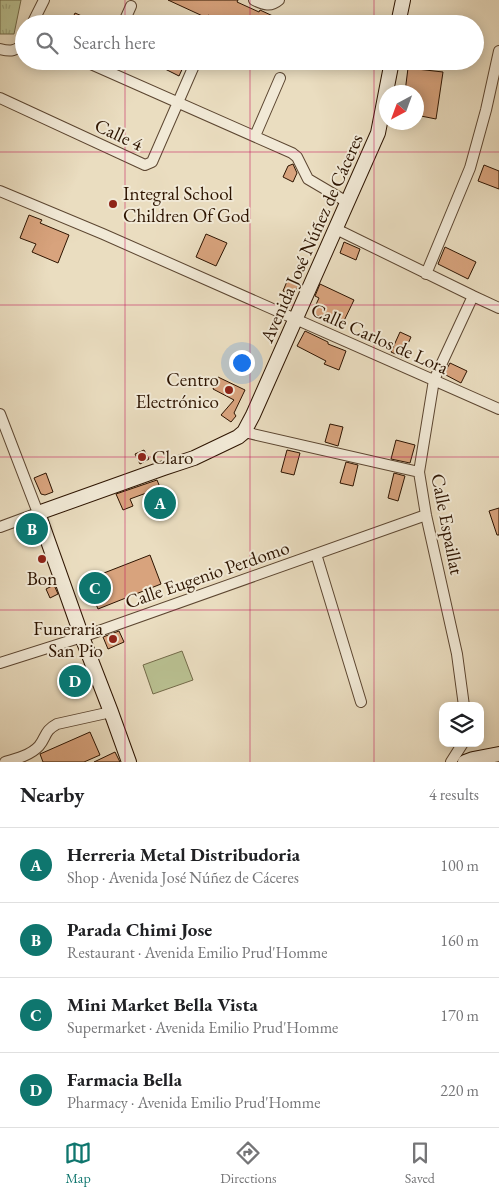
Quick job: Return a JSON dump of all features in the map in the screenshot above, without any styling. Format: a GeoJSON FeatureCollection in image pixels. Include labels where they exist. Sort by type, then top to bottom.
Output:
{"type":"FeatureCollection","features":[{"type":"Feature","properties":{"kind":"main road"},"geometry":{"type":"LineString","coordinates":[[400,15],[403,0]]}},
{"type":"Feature","properties":{"kind":"main road","name":"Avenida José Núñez de Cáceres"},"geometry":{"type":"LineString","coordinates":[[244,432],[254,415],[378,133],[390,70]]}},
{"type":"Feature","properties":{"kind":"main road"},"geometry":{"type":"LineString","coordinates":[[129,762],[38,513],[194,458],[238,437],[244,432]]}},
{"type":"Feature","properties":{"kind":"main road"},"geometry":{"type":"LineString","coordinates":[[465,762],[499,754]]}},
{"type":"Feature","properties":{"kind":"street"},"geometry":{"type":"LineString","coordinates":[[36,15],[44,0]]}},
{"type":"Feature","properties":{"kind":"street"},"geometry":{"type":"LineString","coordinates":[[254,0],[268,5],[275,4],[279,0]]}},
{"type":"Feature","properties":{"kind":"street"},"geometry":{"type":"LineString","coordinates":[[127,15],[131,6]]}},
{"type":"Feature","properties":{"kind":"street"},"geometry":{"type":"LineString","coordinates":[[0,50],[15,49]]}},
{"type":"Feature","properties":{"kind":"street"},"geometry":{"type":"LineString","coordinates":[[426,274],[470,168],[486,110],[499,51]]}},
{"type":"Feature","properties":{"kind":"street"},"geometry":{"type":"LineString","coordinates":[[114,70],[178,104],[292,153],[299,161],[308,179],[347,202]]}},
{"type":"Feature","properties":{"kind":"street","name":"Calle 4"},"geometry":{"type":"LineString","coordinates":[[0,98],[145,165],[152,162],[192,70]]}},
{"type":"Feature","properties":{"kind":"street"},"geometry":{"type":"LineString","coordinates":[[255,136],[280,78]]}},
{"type":"Feature","properties":{"kind":"street","name":"Calle Carlos de Lora"},"geometry":{"type":"LineString","coordinates":[[0,190],[499,409]]}},
{"type":"Feature","properties":{"kind":"street"},"geometry":{"type":"LineString","coordinates":[[336,229],[499,308]]}},
{"type":"Feature","properties":{"kind":"street","name":"Calle Espaillat"},"geometry":{"type":"LineString","coordinates":[[463,702],[457,654],[426,515],[419,472],[434,380],[472,296]]}},
{"type":"Feature","properties":{"kind":"street"},"geometry":{"type":"LineString","coordinates":[[0,414],[38,513],[0,527]]}},
{"type":"Feature","properties":{"kind":"street"},"geometry":{"type":"LineString","coordinates":[[244,432],[419,472]]}},
{"type":"Feature","properties":{"kind":"street","name":"Calle Eugenio Perdomo"},"geometry":{"type":"LineString","coordinates":[[0,664],[82,637],[426,515]]}},
{"type":"Feature","properties":{"kind":"street"},"geometry":{"type":"LineString","coordinates":[[316,554],[361,702]]}},
{"type":"Feature","properties":{"kind":"street"},"geometry":{"type":"LineString","coordinates":[[5,762],[30,753],[40,744],[51,727],[57,724],[111,712]]}},
{"type":"Feature","properties":{"kind":"street"},"geometry":{"type":"LineString","coordinates":[[451,762],[460,747]]}},
{"type":"Feature","properties":{"kind":"green space"},"geometry":{"type":"Polygon","coordinates":[[[0,0],[21,0],[18,15],[15,15],[14,34],[0,34],[0,0]]]}},
{"type":"Feature","properties":{"kind":"green space"},"geometry":{"type":"Polygon","coordinates":[[[182,651],[193,680],[153,694],[143,665],[182,651]]]}},
{"type":"Feature","properties":{"kind":"building"},"geometry":{"type":"Polygon","coordinates":[[[168,0],[238,0],[237,2],[271,15],[208,15],[200,15],[168,0]]]}},
{"type":"Feature","properties":{"kind":"building"},"geometry":{"type":"Polygon","coordinates":[[[167,70],[182,70],[179,76],[167,70]]]}},
{"type":"Feature","properties":{"kind":"building"},"geometry":{"type":"Polygon","coordinates":[[[408,70],[443,72],[436,119],[424,117],[424,85],[406,85],[408,70]]]}},
{"type":"Feature","properties":{"kind":"building"},"geometry":{"type":"Polygon","coordinates":[[[293,164],[297,173],[293,182],[283,177],[288,166],[293,164]]]}},
{"type":"Feature","properties":{"kind":"building"},"geometry":{"type":"Polygon","coordinates":[[[484,165],[499,171],[499,189],[478,181],[484,165]]]}},
{"type":"Feature","properties":{"kind":"building"},"geometry":{"type":"Polygon","coordinates":[[[29,215],[42,220],[40,223],[69,235],[58,263],[32,252],[36,244],[20,238],[29,215]]]}},
{"type":"Feature","properties":{"kind":"building"},"geometry":{"type":"Polygon","coordinates":[[[206,234],[227,243],[216,266],[196,257],[206,234]]]}},
{"type":"Feature","properties":{"kind":"building"},"geometry":{"type":"Polygon","coordinates":[[[344,242],[360,249],[356,260],[340,253],[344,242]]]}},
{"type":"Feature","properties":{"kind":"building"},"geometry":{"type":"Polygon","coordinates":[[[445,247],[476,262],[468,279],[438,264],[445,247]]]}},
{"type":"Feature","properties":{"kind":"building"},"geometry":{"type":"Polygon","coordinates":[[[288,279],[299,284],[294,294],[283,291],[288,279]]]}},
{"type":"Feature","properties":{"kind":"building"},"geometry":{"type":"Polygon","coordinates":[[[320,284],[354,300],[341,327],[312,313],[319,298],[315,296],[320,284]]]}},
{"type":"Feature","properties":{"kind":"building"},"geometry":{"type":"Polygon","coordinates":[[[305,331],[328,342],[328,344],[346,351],[339,370],[324,364],[326,361],[297,346],[305,331]]]}},
{"type":"Feature","properties":{"kind":"building"},"geometry":{"type":"Polygon","coordinates":[[[400,332],[411,337],[402,357],[391,352],[400,332]]]}},
{"type":"Feature","properties":{"kind":"building"},"geometry":{"type":"Polygon","coordinates":[[[450,363],[467,371],[461,383],[444,374],[450,363]]]}},
{"type":"Feature","properties":{"kind":"building","name":"Centro Electrónico"},"geometry":{"type":"Polygon","coordinates":[[[218,377],[245,390],[234,413],[236,416],[231,422],[221,415],[234,400],[213,389],[218,377]]]}},
{"type":"Feature","properties":{"kind":"building"},"geometry":{"type":"Polygon","coordinates":[[[330,424],[343,427],[338,446],[325,442],[330,424]]]}},
{"type":"Feature","properties":{"kind":"building"},"geometry":{"type":"Polygon","coordinates":[[[396,440],[415,445],[410,463],[391,459],[396,440]]]}},
{"type":"Feature","properties":{"kind":"building","name":"Claro"},"geometry":{"type":"Polygon","coordinates":[[[144,450],[149,459],[140,464],[135,454],[144,450]]]}},
{"type":"Feature","properties":{"kind":"building"},"geometry":{"type":"Polygon","coordinates":[[[287,450],[300,453],[294,475],[281,472],[287,450]]]}},
{"type":"Feature","properties":{"kind":"building"},"geometry":{"type":"Polygon","coordinates":[[[346,462],[358,465],[353,486],[340,483],[346,462]]]}},
{"type":"Feature","properties":{"kind":"building"},"geometry":{"type":"Polygon","coordinates":[[[46,473],[53,492],[45,495],[41,494],[34,478],[46,473]]]}},
{"type":"Feature","properties":{"kind":"building"},"geometry":{"type":"Polygon","coordinates":[[[394,473],[405,476],[398,501],[388,498],[394,473]]]}},
{"type":"Feature","properties":{"kind":"building"},"geometry":{"type":"Polygon","coordinates":[[[157,480],[171,514],[159,519],[149,492],[130,499],[133,506],[123,510],[116,494],[157,480]]]}},
{"type":"Feature","properties":{"kind":"building"},"geometry":{"type":"Polygon","coordinates":[[[499,508],[499,535],[497,535],[489,511],[499,508]]]}},
{"type":"Feature","properties":{"kind":"building"},"geometry":{"type":"Polygon","coordinates":[[[32,522],[37,536],[31,538],[26,525],[32,522]]]}},
{"type":"Feature","properties":{"kind":"building"},"geometry":{"type":"Polygon","coordinates":[[[150,555],[161,584],[98,609],[86,580],[150,555]]]}},
{"type":"Feature","properties":{"kind":"building"},"geometry":{"type":"Polygon","coordinates":[[[54,585],[58,594],[50,598],[46,589],[54,585]]]}},
{"type":"Feature","properties":{"kind":"building","name":"Funeraria San Pio"},"geometry":{"type":"Polygon","coordinates":[[[119,631],[124,642],[108,649],[103,637],[119,631]]]}},
{"type":"Feature","properties":{"kind":"building"},"geometry":{"type":"Polygon","coordinates":[[[80,670],[86,684],[70,691],[64,677],[80,670]]]}},
{"type":"Feature","properties":{"kind":"building"},"geometry":{"type":"Polygon","coordinates":[[[90,732],[100,755],[84,762],[43,762],[40,754],[90,732]]]}},
{"type":"Feature","properties":{"kind":"building"},"geometry":{"type":"Polygon","coordinates":[[[115,752],[120,762],[94,762],[115,752]]]}},
{"type":"Feature","properties":{"kind":"place","name":"Integral School Children Of God"},"geometry":{"type":"Point","coordinates":[113,204]}},
{"type":"Feature","properties":{"kind":"place","name":"Centro Electrónico"},"geometry":{"type":"Point","coordinates":[229,390]}},
{"type":"Feature","properties":{"kind":"place","name":"Claro"},"geometry":{"type":"Point","coordinates":[142,457]}},
{"type":"Feature","properties":{"kind":"place","name":"Herreria Metal Distribudoria"},"geometry":{"type":"Point","coordinates":[160,503]}},
{"type":"Feature","properties":{"kind":"place","name":"Parada Chimi Jose"},"geometry":{"type":"Point","coordinates":[32,529]}},
{"type":"Feature","properties":{"kind":"place","name":"Bon"},"geometry":{"type":"Point","coordinates":[42,559]}},
{"type":"Feature","properties":{"kind":"place","name":"Mini Market Bella Vista"},"geometry":{"type":"Point","coordinates":[95,588]}},
{"type":"Feature","properties":{"kind":"place","name":"Funeraria San Pio"},"geometry":{"type":"Point","coordinates":[113,639]}},
{"type":"Feature","properties":{"kind":"place","name":"Farmacia Bella"},"geometry":{"type":"Point","coordinates":[75,681]}}]}
